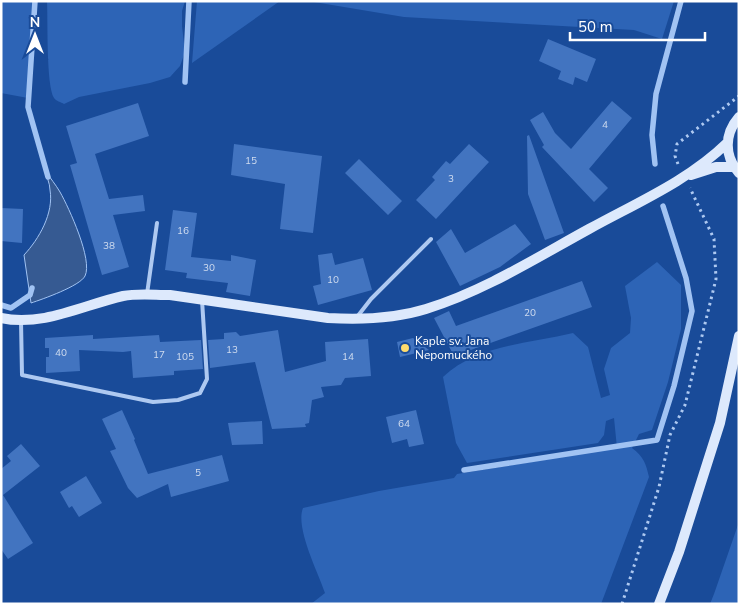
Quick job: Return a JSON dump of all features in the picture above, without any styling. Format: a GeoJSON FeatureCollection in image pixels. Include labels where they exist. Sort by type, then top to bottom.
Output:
{"type":"FeatureCollection","features":[{"type":"Feature","properties":{"kind":"street"},"geometry":{"type":"LineString","coordinates":[[736,170],[728,156],[727,143],[732,125],[739,117]]}},
{"type":"Feature","properties":{"kind":"street"},"geometry":{"type":"LineString","coordinates":[[1,318],[21,320],[50,317],[125,296],[147,294],[328,318],[355,320],[397,316],[426,309],[488,284],[685,177],[727,143]]}},
{"type":"Feature","properties":{"kind":"street"},"geometry":{"type":"LineString","coordinates":[[685,177],[716,167],[736,170]]}},
{"type":"Feature","properties":{"kind":"street"},"geometry":{"type":"LineString","coordinates":[[658,604],[679,552],[720,423],[739,336]]}},
{"type":"Feature","properties":{"kind":"lane"},"geometry":{"type":"LineString","coordinates":[[147,294],[157,223]]}},
{"type":"Feature","properties":{"kind":"lane"},"geometry":{"type":"LineString","coordinates":[[355,320],[371,299],[430,239]]}},
{"type":"Feature","properties":{"kind":"lane"},"geometry":{"type":"LineString","coordinates":[[21,320],[22,374],[153,402],[178,400],[200,393],[207,379],[202,300]]}},
{"type":"Feature","properties":{"kind":"path"},"geometry":{"type":"LineString","coordinates":[[622,604],[659,487],[670,435],[685,404],[716,279],[714,239],[675,156],[677,144],[739,96]]}},
{"type":"Feature","properties":{"kind":"shaded area"},"geometry":{"type":"Polygon","coordinates":[[[1,1],[34,1],[28,98],[1,93],[1,1]]]}},
{"type":"Feature","properties":{"kind":"shaded area"},"geometry":{"type":"Polygon","coordinates":[[[47,1],[185,1],[182,11],[182,26],[185,52],[180,66],[170,77],[150,83],[79,97],[64,104],[54,98],[51,91],[47,1]]]}},
{"type":"Feature","properties":{"kind":"shaded area"},"geometry":{"type":"Polygon","coordinates":[[[197,1],[280,1],[192,63],[197,1]]]}},
{"type":"Feature","properties":{"kind":"shaded area"},"geometry":{"type":"Polygon","coordinates":[[[308,1],[674,1],[662,39],[634,30],[404,17],[308,1]]]}},
{"type":"Feature","properties":{"kind":"shaded area"},"geometry":{"type":"Polygon","coordinates":[[[45,170],[60,192],[74,221],[83,247],[87,268],[85,276],[76,284],[61,292],[31,303],[24,255],[40,233],[50,208],[50,187],[45,170]]]}},
{"type":"Feature","properties":{"kind":"shaded area"},"geometry":{"type":"Polygon","coordinates":[[[657,262],[681,285],[681,329],[668,382],[652,430],[639,434],[632,448],[644,461],[649,477],[601,604],[311,604],[325,593],[308,550],[302,527],[301,517],[303,508],[379,491],[454,478],[457,474],[617,448],[614,418],[606,421],[604,435],[598,443],[467,463],[456,443],[443,377],[457,366],[488,351],[573,333],[588,347],[601,398],[610,395],[604,369],[611,348],[630,333],[631,318],[625,286],[657,262]]]}},
{"type":"Feature","properties":{"kind":"shaded area"},"geometry":{"type":"Polygon","coordinates":[[[739,522],[739,604],[710,604],[714,594],[739,522]]]}},
{"type":"Feature","properties":{"kind":"building"},"geometry":{"type":"Polygon","coordinates":[[[548,39],[596,59],[587,82],[575,77],[573,85],[558,79],[561,71],[539,61],[548,39]]]}},
{"type":"Feature","properties":{"kind":"building"},"geometry":{"type":"Polygon","coordinates":[[[612,101],[632,118],[589,169],[608,188],[594,202],[542,147],[544,145],[530,120],[543,112],[555,133],[571,149],[612,101]]]}},
{"type":"Feature","properties":{"kind":"building"},"geometry":{"type":"Polygon","coordinates":[[[138,103],[149,136],[95,154],[109,199],[143,195],[145,211],[113,215],[129,267],[102,275],[70,165],[77,163],[66,126],[138,103]]]}},
{"type":"Feature","properties":{"kind":"building"},"geometry":{"type":"Polygon","coordinates":[[[529,135],[564,233],[545,240],[528,194],[527,136],[529,135]]]}},
{"type":"Feature","properties":{"kind":"building"},"geometry":{"type":"Polygon","coordinates":[[[234,144],[322,156],[313,233],[280,229],[285,184],[231,175],[234,144]]]}},
{"type":"Feature","properties":{"kind":"building"},"geometry":{"type":"Polygon","coordinates":[[[469,144],[489,162],[436,219],[416,200],[435,180],[432,177],[446,161],[450,164],[469,144]]]}},
{"type":"Feature","properties":{"kind":"building"},"geometry":{"type":"Polygon","coordinates":[[[359,159],[402,201],[388,215],[345,173],[359,159]]]}},
{"type":"Feature","properties":{"kind":"building"},"geometry":{"type":"Polygon","coordinates":[[[1,208],[23,209],[22,243],[1,241],[1,208]]]}},
{"type":"Feature","properties":{"kind":"building"},"geometry":{"type":"Polygon","coordinates":[[[173,210],[197,213],[191,257],[231,261],[231,255],[256,260],[250,296],[226,292],[228,283],[186,278],[187,273],[165,270],[173,210]]]}},
{"type":"Feature","properties":{"kind":"building"},"geometry":{"type":"Polygon","coordinates":[[[515,224],[531,244],[500,267],[460,286],[436,242],[451,229],[465,253],[515,224]]]}},
{"type":"Feature","properties":{"kind":"building"},"geometry":{"type":"Polygon","coordinates":[[[332,253],[335,265],[363,258],[372,290],[318,305],[313,286],[321,284],[318,255],[332,253]]]}},
{"type":"Feature","properties":{"kind":"building"},"geometry":{"type":"Polygon","coordinates":[[[582,281],[592,307],[454,356],[434,318],[449,311],[456,326],[582,281]]]}},
{"type":"Feature","properties":{"kind":"building"},"geometry":{"type":"Polygon","coordinates":[[[278,330],[285,372],[326,361],[325,342],[368,339],[371,376],[345,378],[341,385],[321,387],[324,397],[312,400],[309,423],[305,424],[306,427],[272,429],[255,362],[210,368],[208,340],[224,339],[224,333],[236,332],[240,336],[278,330]]]}},
{"type":"Feature","properties":{"kind":"building"},"geometry":{"type":"Polygon","coordinates":[[[93,335],[93,339],[159,335],[160,342],[201,340],[203,369],[174,371],[174,375],[133,378],[131,351],[79,350],[80,371],[46,373],[46,357],[49,357],[49,348],[45,348],[45,338],[93,335]]]}},
{"type":"Feature","properties":{"kind":"building","name":"Kaple sv. Jana Nepomuckého"},"geometry":{"type":"Polygon","coordinates":[[[413,338],[429,350],[400,357],[397,342],[413,338]]]}},
{"type":"Feature","properties":{"kind":"building"},"geometry":{"type":"Polygon","coordinates":[[[122,410],[148,474],[222,455],[229,481],[171,497],[168,484],[137,498],[128,488],[110,451],[116,449],[102,419],[122,410]]]}},
{"type":"Feature","properties":{"kind":"building"},"geometry":{"type":"Polygon","coordinates":[[[416,410],[424,444],[409,447],[407,439],[392,443],[386,417],[416,410]]]}},
{"type":"Feature","properties":{"kind":"building"},"geometry":{"type":"Polygon","coordinates":[[[262,421],[263,444],[232,445],[228,423],[262,421]]]}},
{"type":"Feature","properties":{"kind":"building"},"geometry":{"type":"Polygon","coordinates":[[[21,444],[40,466],[3,495],[33,543],[8,559],[1,549],[1,469],[11,461],[7,456],[21,444]]]}},
{"type":"Feature","properties":{"kind":"building"},"geometry":{"type":"Polygon","coordinates":[[[86,476],[102,503],[79,517],[72,506],[69,508],[60,492],[86,476]]]}},
{"type":"Feature","properties":{"kind":"waterway"},"geometry":{"type":"LineString","coordinates":[[35,1],[28,107],[48,177]]}},
{"type":"Feature","properties":{"kind":"waterway"},"geometry":{"type":"LineString","coordinates":[[185,82],[189,1]]}},
{"type":"Feature","properties":{"kind":"waterway"},"geometry":{"type":"LineString","coordinates":[[655,164],[652,135],[656,94],[681,1]]}},
{"type":"Feature","properties":{"kind":"waterway"},"geometry":{"type":"LineString","coordinates":[[464,470],[657,440],[674,386],[692,311],[686,278],[663,206]]}},
{"type":"Feature","properties":{"kind":"waterway"},"geometry":{"type":"LineString","coordinates":[[1,305],[11,308],[30,295],[32,288]]}},
{"type":"Feature","properties":{"kind":"place","name":"Kaple sv. Jana Nepomuckého"},"geometry":{"type":"Point","coordinates":[405,348]}}]}
